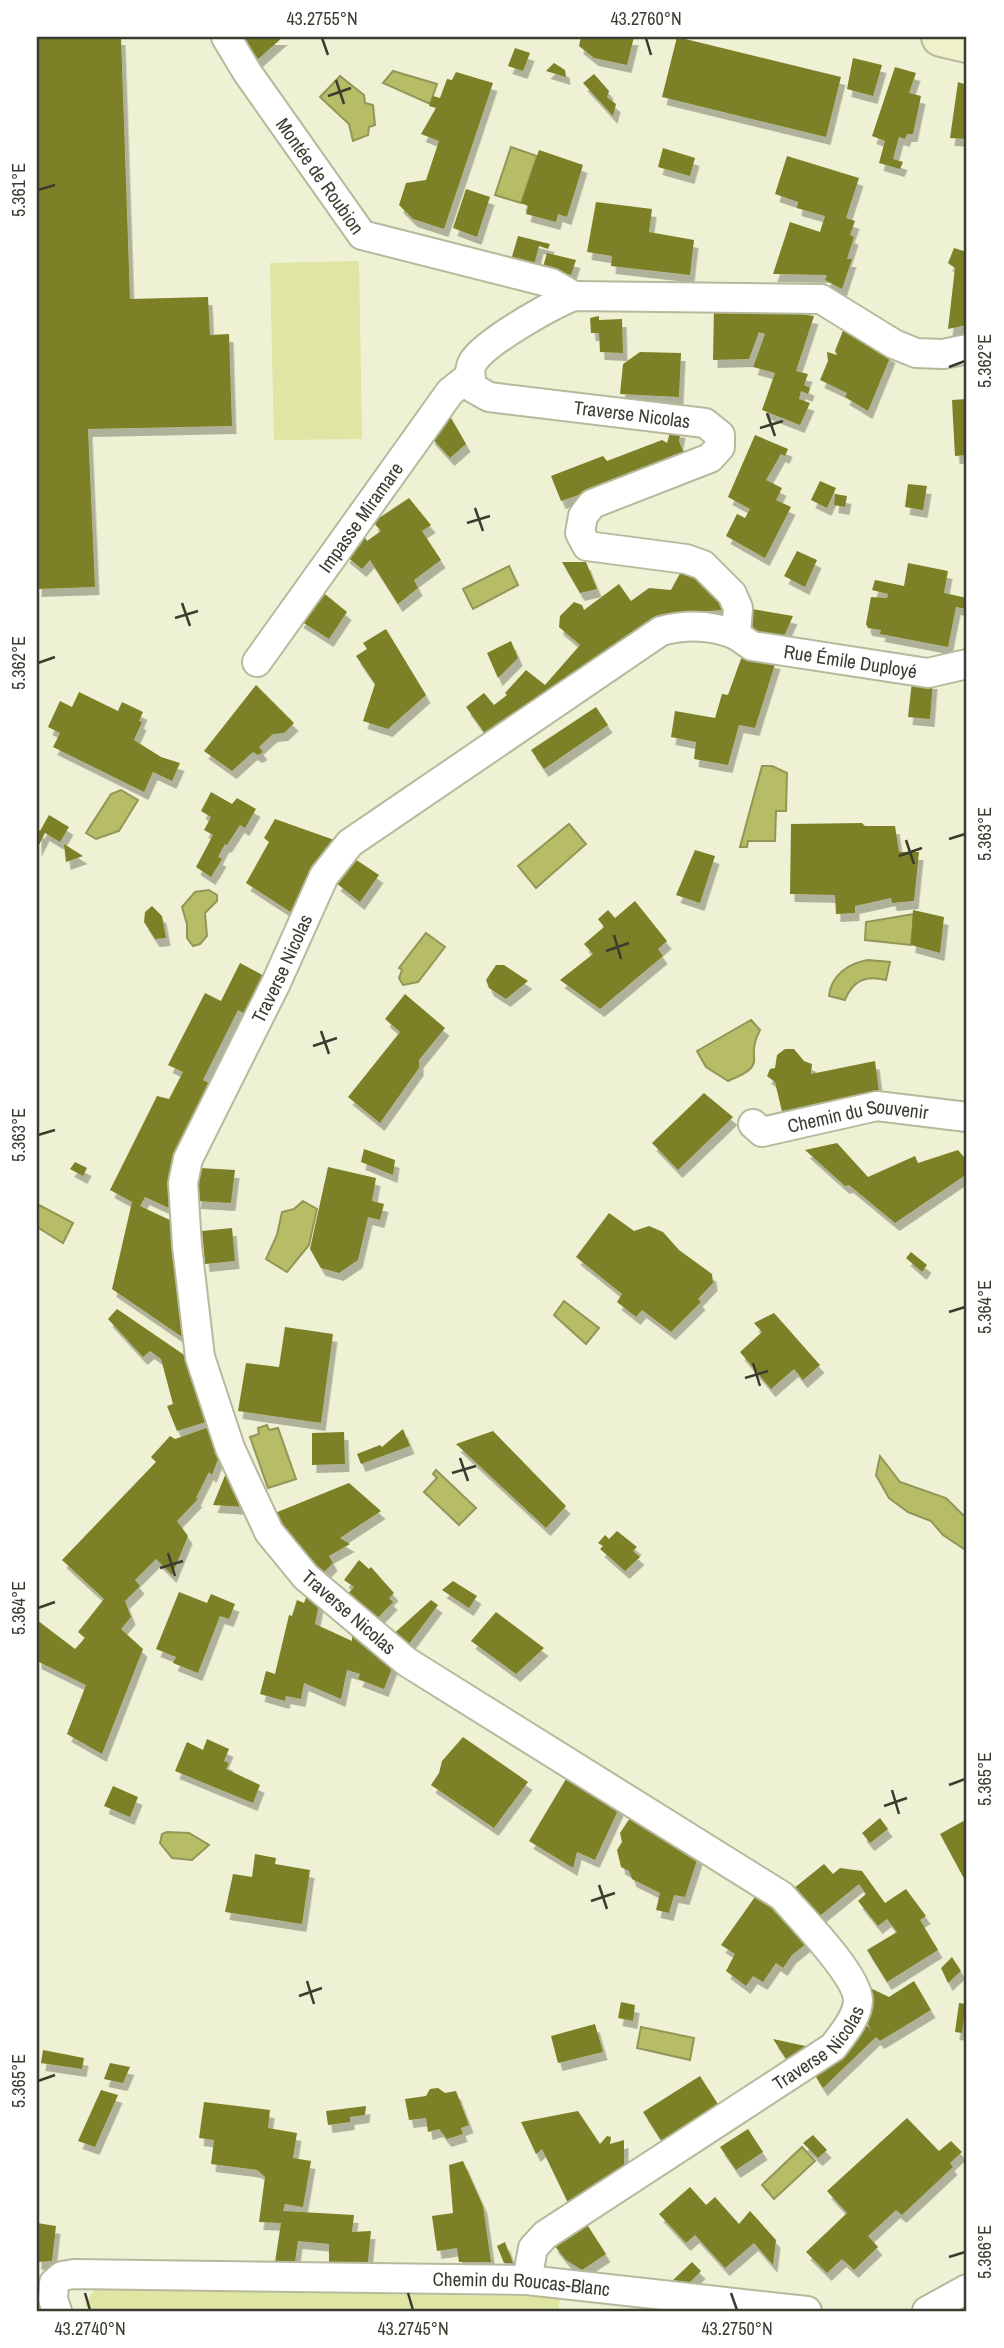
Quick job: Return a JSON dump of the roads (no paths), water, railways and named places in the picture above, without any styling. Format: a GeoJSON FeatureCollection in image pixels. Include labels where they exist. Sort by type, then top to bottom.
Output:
{"type":"FeatureCollection","features":[{"type":"Feature","properties":{"kind":"street","name":"Montée de Roubion"},"geometry":{"type":"LineString","coordinates":[[226,37],[247,72],[362,235],[551,283],[574,296]]}},
{"type":"Feature","properties":{"kind":"street"},"geometry":{"type":"LineString","coordinates":[[941,37],[967,43]]}},
{"type":"Feature","properties":{"kind":"street"},"geometry":{"type":"LineString","coordinates":[[470,376],[473,362],[487,348],[549,306],[574,296],[821,299],[894,345],[916,353],[943,354],[967,349]]}},
{"type":"Feature","properties":{"kind":"street","name":"Traverse Nicolas"},"geometry":{"type":"LineString","coordinates":[[470,376],[474,388],[489,397],[705,424],[720,435],[720,447],[710,458],[592,505],[583,516],[579,533],[587,546],[686,559],[703,565],[732,594],[738,608],[736,635],[722,630],[682,625],[661,631],[350,843],[324,876],[276,983],[188,1160],[183,1183],[200,1357],[230,1448],[269,1532],[306,1577],[407,1662],[782,1896],[854,1984],[858,2001],[854,2015],[833,2047],[545,2235],[533,2248],[527,2280]]}},
{"type":"Feature","properties":{"kind":"street","name":"Impasse Miramare"},"geometry":{"type":"LineString","coordinates":[[257,662],[450,392],[470,376]]}},
{"type":"Feature","properties":{"kind":"street","name":"Rue Émile Duployé"},"geometry":{"type":"LineString","coordinates":[[736,635],[752,646],[928,673],[967,664]]}},
{"type":"Feature","properties":{"kind":"street","name":"Chemin du Souvenir"},"geometry":{"type":"LineString","coordinates":[[753,1124],[762,1132],[877,1106],[967,1117]]}},
{"type":"Feature","properties":{"kind":"street","name":"Chemin du Roucas-Blanc"},"geometry":{"type":"LineString","coordinates":[[57,2311],[45,2281],[74,2274],[527,2280],[807,2311]]}},
{"type":"Feature","properties":{"kind":"street"},"geometry":{"type":"LineString","coordinates":[[928,2311],[967,2289]]}}]}
